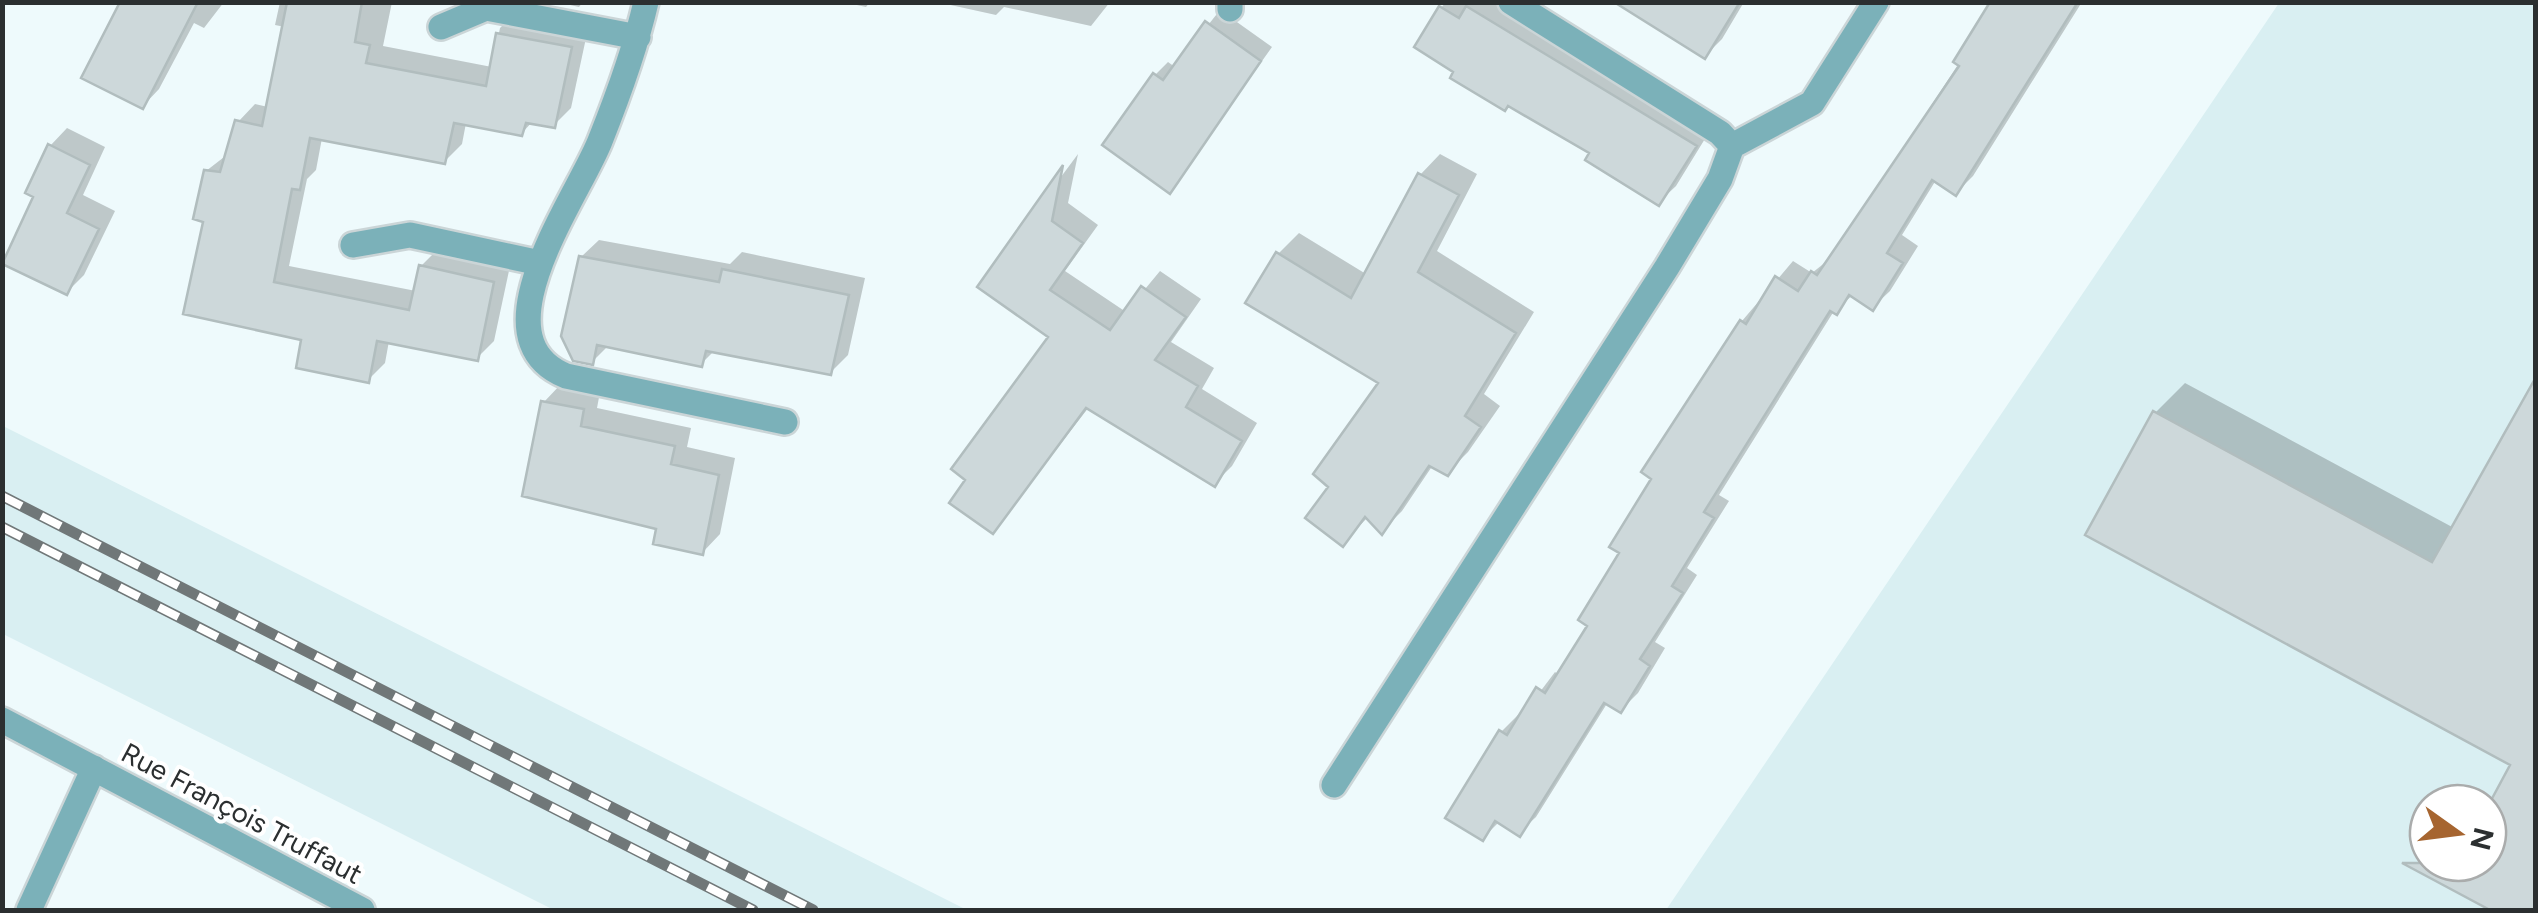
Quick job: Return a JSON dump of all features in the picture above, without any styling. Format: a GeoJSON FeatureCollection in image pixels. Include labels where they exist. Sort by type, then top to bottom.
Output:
{"type":"FeatureCollection","features":[{"type":"Feature","properties":{"kind":"street"},"geometry":{"type":"LineString","coordinates":[[646,2],[638,37],[599,144],[540,263],[529,299],[532,348],[547,368],[785,422]]}},
{"type":"Feature","properties":{"kind":"street"},"geometry":{"type":"LineString","coordinates":[[1511,2],[1720,133],[1732,146]]}},
{"type":"Feature","properties":{"kind":"street"},"geometry":{"type":"LineString","coordinates":[[1334,785],[1667,267],[1720,178],[1732,146],[1812,103],[1876,2]]}},
{"type":"Feature","properties":{"kind":"street"},"geometry":{"type":"LineString","coordinates":[[441,26],[486,8],[638,37]]}},
{"type":"Feature","properties":{"kind":"street"},"geometry":{"type":"LineString","coordinates":[[354,245],[410,235],[540,263]]}},
{"type":"Feature","properties":{"kind":"street","name":"Rue François Truffaut"},"geometry":{"type":"LineString","coordinates":[[2,720],[362,910]]}},
{"type":"Feature","properties":{"kind":"street"},"geometry":{"type":"LineString","coordinates":[[30,910],[94,768]]}},
{"type":"Feature","properties":{"kind":"shaded area"},"geometry":{"type":"Polygon","coordinates":[[[2279,3],[2535,3],[2535,910],[1666,910],[2279,3]]]}},
{"type":"Feature","properties":{"kind":"shaded area"},"geometry":{"type":"Polygon","coordinates":[[[3,426],[967,910],[554,910],[3,634],[3,426]]]}},
{"type":"Feature","properties":{"kind":"building"},"geometry":{"type":"Polygon","coordinates":[[[120,2],[198,2],[143,109],[81,78],[120,2]]]}},
{"type":"Feature","properties":{"kind":"building"},"geometry":{"type":"Polygon","coordinates":[[[287,2],[362,2],[355,42],[370,45],[366,63],[486,86],[496,33],[572,47],[555,128],[526,123],[522,136],[454,123],[445,164],[310,138],[300,190],[292,189],[274,282],[409,310],[419,265],[494,282],[478,361],[377,341],[369,383],[296,368],[301,340],[183,314],[203,222],[193,219],[204,170],[220,172],[235,120],[262,126],[287,2]]]}},
{"type":"Feature","properties":{"kind":"building"},"geometry":{"type":"Polygon","coordinates":[[[1614,2],[1740,2],[1705,59],[1614,2]]]}},
{"type":"Feature","properties":{"kind":"building"},"geometry":{"type":"Polygon","coordinates":[[[1990,2],[2078,2],[1956,196],[1932,180],[1887,253],[1903,263],[1873,311],[1849,295],[1837,315],[1830,311],[1704,512],[1714,518],[1672,586],[1683,593],[1640,659],[1650,666],[1621,713],[1604,703],[1520,837],[1495,821],[1483,841],[1445,818],[1499,730],[1507,735],[1536,687],[1545,693],[1587,626],[1578,620],[1619,553],[1609,547],[1651,479],[1641,472],[1740,320],[1746,324],[1775,276],[1798,291],[1811,271],[1817,275],[1959,66],[1953,62],[1990,2]]]}},
{"type":"Feature","properties":{"kind":"building"},"geometry":{"type":"Polygon","coordinates":[[[1439,6],[1459,18],[1466,6],[1697,146],[1659,206],[1585,160],[1589,153],[1450,78],[1453,72],[1414,47],[1439,6]]]}},
{"type":"Feature","properties":{"kind":"building"},"geometry":{"type":"Polygon","coordinates":[[[1205,21],[1261,61],[1170,194],[1102,145],[1153,73],[1163,80],[1205,21]]]}},
{"type":"Feature","properties":{"kind":"building"},"geometry":{"type":"Polygon","coordinates":[[[48,144],[90,165],[67,213],[99,229],[67,295],[2,264],[33,197],[25,193],[48,144]]]}},
{"type":"Feature","properties":{"kind":"building"},"geometry":{"type":"Polygon","coordinates":[[[1063,165],[1052,221],[1083,243],[1050,290],[1110,330],[1141,286],[1186,317],[1155,360],[1198,386],[1186,407],[1242,441],[1215,487],[1086,408],[993,534],[949,503],[965,480],[951,469],[1048,337],[977,287],[1063,165]]]}},
{"type":"Feature","properties":{"kind":"building"},"geometry":{"type":"Polygon","coordinates":[[[1418,173],[1459,195],[1418,272],[1516,333],[1465,416],[1481,427],[1448,476],[1429,466],[1382,535],[1365,517],[1343,547],[1305,518],[1328,487],[1313,474],[1378,383],[1245,303],[1276,252],[1351,298],[1418,173]]]}},
{"type":"Feature","properties":{"kind":"building"},"geometry":{"type":"Polygon","coordinates":[[[579,256],[719,282],[722,269],[849,295],[831,375],[706,351],[702,367],[597,345],[593,365],[573,361],[561,336],[579,256]]]}},
{"type":"Feature","properties":{"kind":"building"},"geometry":{"type":"Polygon","coordinates":[[[2536,377],[2536,910],[2490,910],[2439,883],[2508,883],[2508,783],[2500,783],[2510,765],[2085,535],[2153,411],[2432,562],[2536,377]]]}},
{"type":"Feature","properties":{"kind":"building"},"geometry":{"type":"Polygon","coordinates":[[[541,401],[584,409],[581,426],[675,446],[671,464],[719,475],[703,555],[653,544],[656,529],[522,496],[541,401]]]}},
{"type":"Feature","properties":{"kind":"railway"},"geometry":{"type":"LineString","coordinates":[[2,496],[813,910]]}},
{"type":"Feature","properties":{"kind":"railway"},"geometry":{"type":"LineString","coordinates":[[2,527],[753,910]]}}]}
